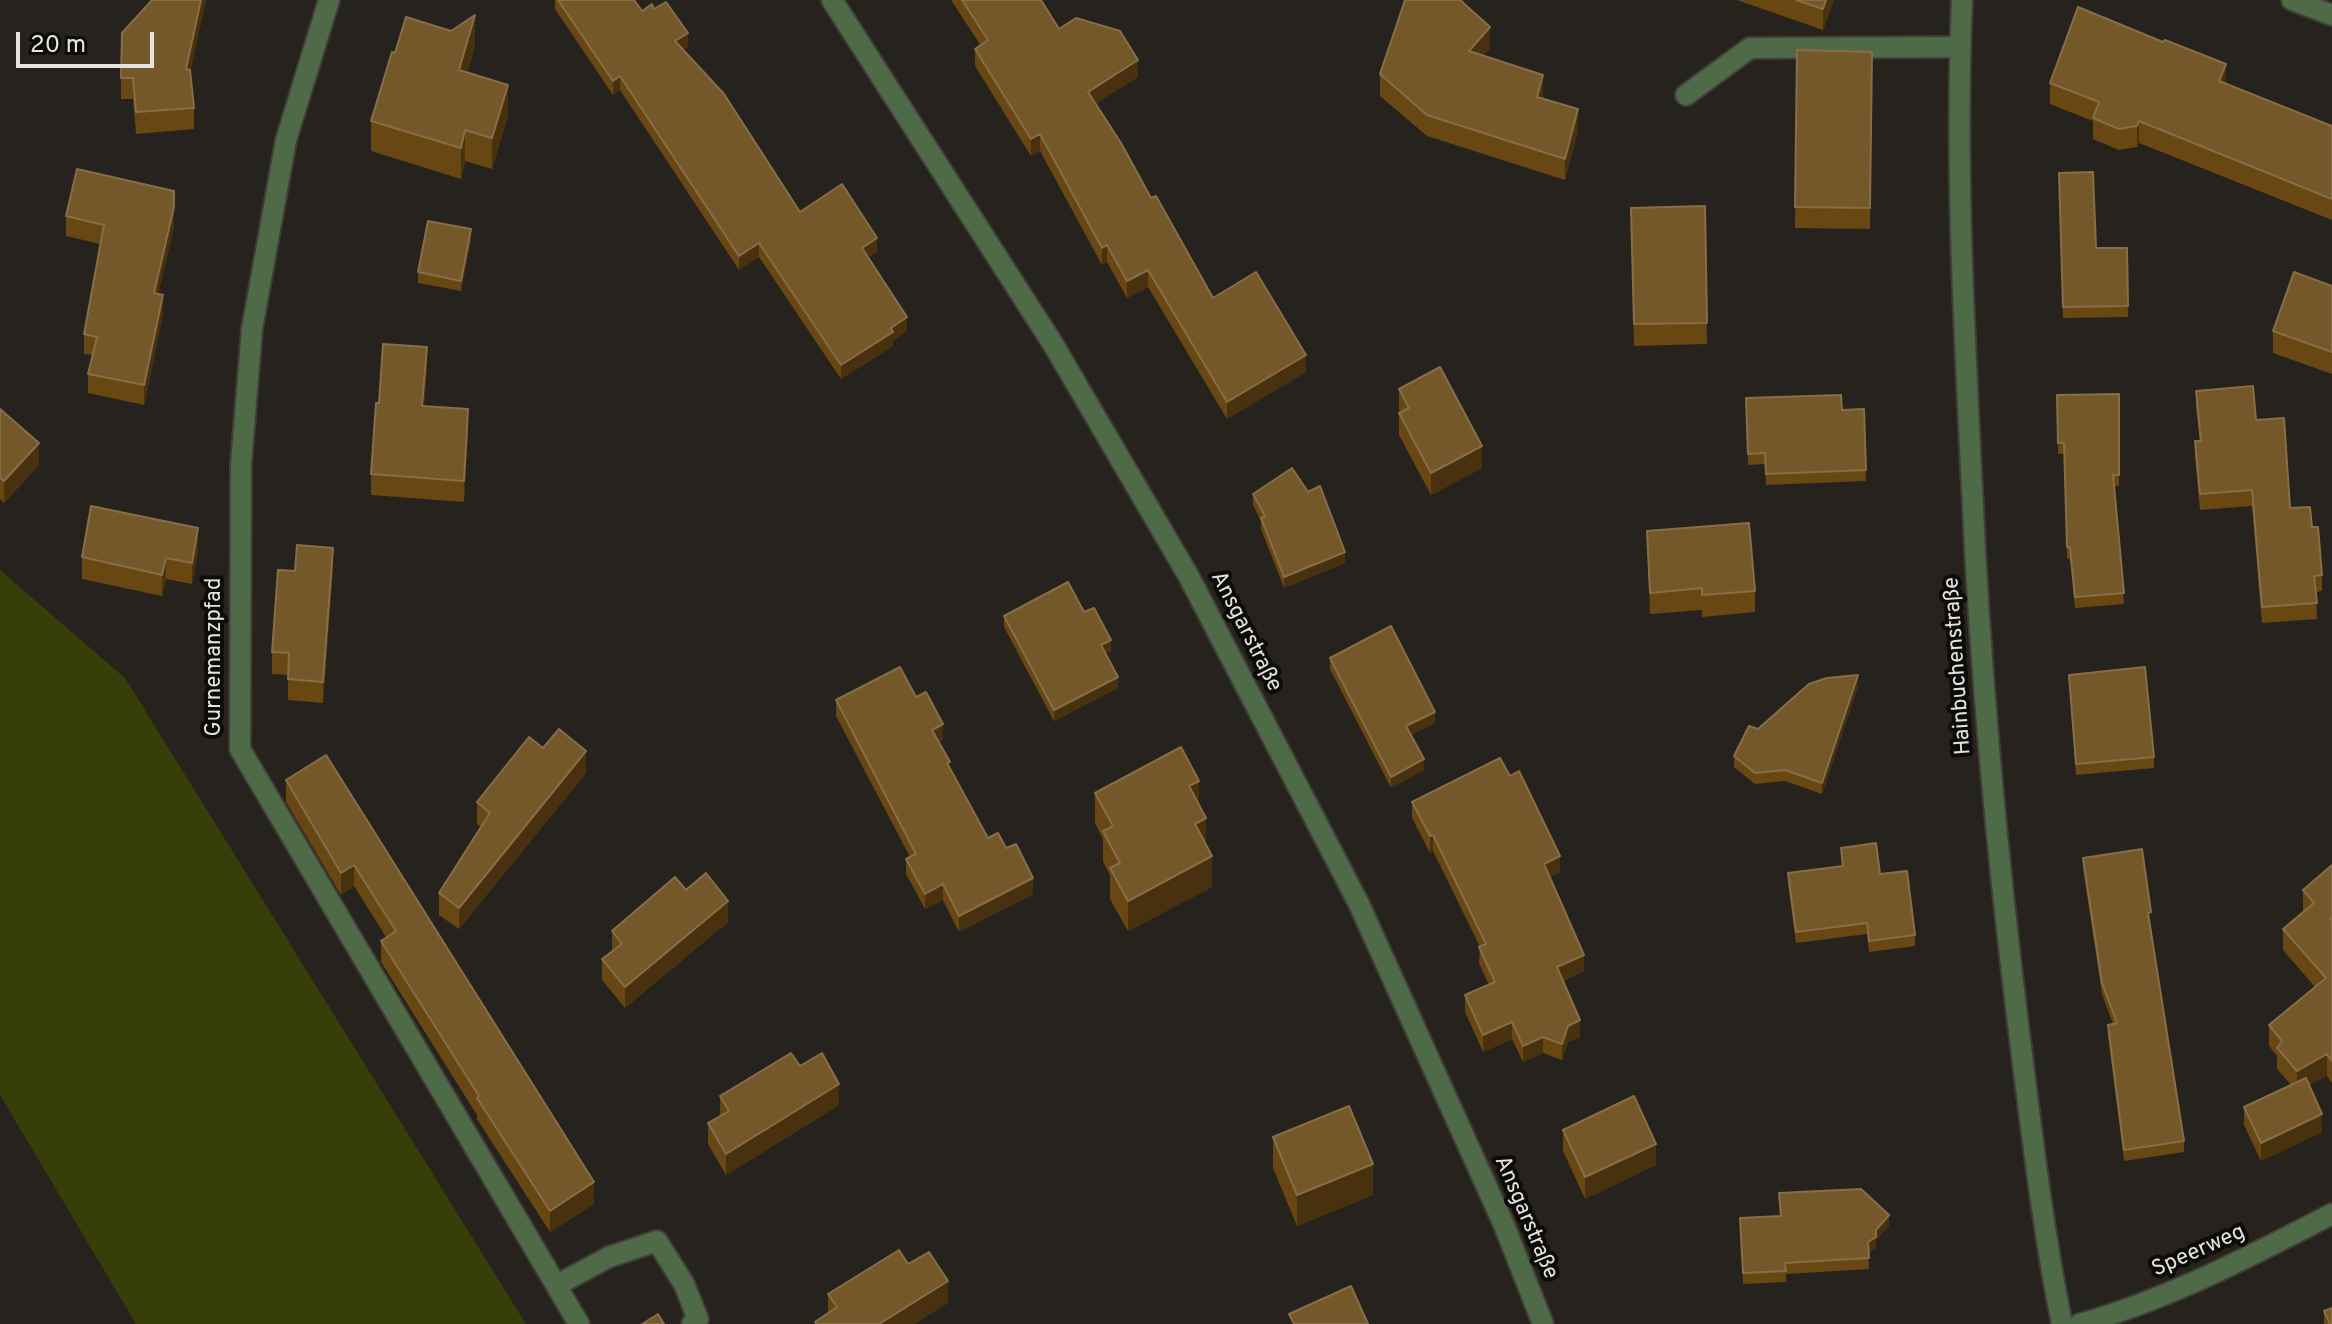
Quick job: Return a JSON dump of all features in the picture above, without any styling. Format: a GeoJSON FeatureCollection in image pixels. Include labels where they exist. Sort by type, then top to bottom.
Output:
{"type":"FeatureCollection","features":[{"type":"Feature","properties":{"kind":"street","name":"Gurnemanzpfad"},"geometry":{"type":"LineString","coordinates":[[329,0],[286,140],[252,329],[241,464],[240,749],[579,1324]]}},
{"type":"Feature","properties":{"kind":"street","name":"Ansgarstraße"},"geometry":{"type":"LineString","coordinates":[[832,0],[1053,344],[1188,575],[1359,904],[1504,1225],[1543,1324]]}},
{"type":"Feature","properties":{"kind":"street","name":"Hainbuchenstraße"},"geometry":{"type":"LineString","coordinates":[[1962,0],[1961,226],[1976,601],[2013,989],[2062,1324]]}},
{"type":"Feature","properties":{"kind":"street"},"geometry":{"type":"LineString","coordinates":[[2292,0],[2332,15]]}},
{"type":"Feature","properties":{"kind":"street"},"geometry":{"type":"LineString","coordinates":[[1686,95],[1750,48],[1960,47]]}},
{"type":"Feature","properties":{"kind":"street","name":"Speerweg"},"geometry":{"type":"LineString","coordinates":[[2080,1324],[2144,1303],[2236,1264],[2332,1214]]}},
{"type":"Feature","properties":{"kind":"street"},"geometry":{"type":"LineString","coordinates":[[557,1285],[609,1257],[657,1241],[684,1284],[698,1319],[692,1324]]}},
{"type":"Feature","properties":{"kind":"green space"},"geometry":{"type":"Polygon","coordinates":[[[0,570],[125,678],[526,1324],[136,1324],[0,1095],[0,570]]]}},
{"type":"Feature","properties":{"kind":"building"},"geometry":{"type":"Polygon","coordinates":[[[152,0],[201,0],[186,69],[190,70],[194,108],[136,112],[133,78],[121,78],[122,33],[152,0]]]}},
{"type":"Feature","properties":{"kind":"building"},"geometry":{"type":"Polygon","coordinates":[[[558,0],[634,0],[642,11],[652,4],[654,9],[666,2],[688,33],[675,41],[724,94],[800,212],[842,184],[877,238],[862,248],[907,317],[891,328],[893,332],[841,365],[759,243],[739,256],[620,76],[613,81],[558,0]]]}},
{"type":"Feature","properties":{"kind":"building"},"geometry":{"type":"Polygon","coordinates":[[[962,0],[1041,0],[1059,29],[1076,18],[1120,31],[1138,60],[1088,92],[1151,198],[1156,196],[1213,298],[1256,272],[1306,355],[1227,402],[1148,270],[1127,281],[1107,245],[1102,248],[1040,134],[1031,139],[975,49],[988,40],[962,0]]]}},
{"type":"Feature","properties":{"kind":"building"},"geometry":{"type":"Polygon","coordinates":[[[1405,0],[1460,0],[1490,27],[1469,51],[1543,75],[1537,97],[1578,109],[1565,159],[1427,115],[1380,74],[1405,0]]]}},
{"type":"Feature","properties":{"kind":"building"},"geometry":{"type":"Polygon","coordinates":[[[1796,0],[1826,0],[1823,9],[1796,0]]]}},
{"type":"Feature","properties":{"kind":"building"},"geometry":{"type":"Polygon","coordinates":[[[2078,7],[2226,64],[2219,81],[2332,126],[2332,199],[2139,121],[2137,126],[2119,129],[2093,118],[2099,102],[2050,83],[2078,7]]]}},
{"type":"Feature","properties":{"kind":"building"},"geometry":{"type":"Polygon","coordinates":[[[475,15],[459,70],[508,85],[492,138],[465,130],[461,148],[371,121],[406,17],[451,31],[475,15]]]}},
{"type":"Feature","properties":{"kind":"building"},"geometry":{"type":"Polygon","coordinates":[[[1797,50],[1872,52],[1870,208],[1795,207],[1797,50]]]}},
{"type":"Feature","properties":{"kind":"building"},"geometry":{"type":"Polygon","coordinates":[[[77,169],[174,191],[174,207],[154,293],[163,295],[144,385],[88,374],[97,337],[84,334],[104,225],[66,216],[77,169]]]}},
{"type":"Feature","properties":{"kind":"building"},"geometry":{"type":"Polygon","coordinates":[[[2093,172],[2096,248],[2127,248],[2128,306],[2063,307],[2059,173],[2093,172]]]}},
{"type":"Feature","properties":{"kind":"building"},"geometry":{"type":"Polygon","coordinates":[[[1705,206],[1707,323],[1634,324],[1631,208],[1705,206]]]}},
{"type":"Feature","properties":{"kind":"building"},"geometry":{"type":"Polygon","coordinates":[[[428,221],[471,229],[461,281],[418,272],[428,221]]]}},
{"type":"Feature","properties":{"kind":"building"},"geometry":{"type":"Polygon","coordinates":[[[2294,272],[2332,286],[2332,352],[2273,331],[2294,272]]]}},
{"type":"Feature","properties":{"kind":"building"},"geometry":{"type":"Polygon","coordinates":[[[383,344],[427,347],[422,406],[468,409],[464,481],[371,474],[383,344]]]}},
{"type":"Feature","properties":{"kind":"building"},"geometry":{"type":"Polygon","coordinates":[[[1440,367],[1482,446],[1431,473],[1399,413],[1409,408],[1399,389],[1440,367]]]}},
{"type":"Feature","properties":{"kind":"building"},"geometry":{"type":"Polygon","coordinates":[[[2253,386],[2256,420],[2284,418],[2290,508],[2310,507],[2312,527],[2318,527],[2322,575],[2314,576],[2317,603],[2262,607],[2252,490],[2200,494],[2195,441],[2201,441],[2196,391],[2253,386]]]}},
{"type":"Feature","properties":{"kind":"building"},"geometry":{"type":"Polygon","coordinates":[[[2119,394],[2119,475],[2113,475],[2124,593],[2075,597],[2070,548],[2067,547],[2064,443],[2058,443],[2057,395],[2119,394]]]}},
{"type":"Feature","properties":{"kind":"building"},"geometry":{"type":"Polygon","coordinates":[[[1841,395],[1842,410],[1864,409],[1866,470],[1766,474],[1765,453],[1748,454],[1746,398],[1841,395]]]}},
{"type":"Feature","properties":{"kind":"building"},"geometry":{"type":"Polygon","coordinates":[[[0,409],[39,443],[4,481],[0,478],[0,409]]]}},
{"type":"Feature","properties":{"kind":"building"},"geometry":{"type":"Polygon","coordinates":[[[1292,468],[1308,492],[1320,486],[1345,552],[1284,577],[1261,518],[1265,516],[1253,494],[1292,468]]]}},
{"type":"Feature","properties":{"kind":"building"},"geometry":{"type":"Polygon","coordinates":[[[91,506],[198,528],[192,563],[166,558],[162,575],[82,557],[91,506]]]}},
{"type":"Feature","properties":{"kind":"building"},"geometry":{"type":"Polygon","coordinates":[[[1749,523],[1755,591],[1702,595],[1702,588],[1650,593],[1647,531],[1749,523]]]}},
{"type":"Feature","properties":{"kind":"building"},"geometry":{"type":"Polygon","coordinates":[[[297,545],[333,548],[323,682],[288,679],[289,653],[272,652],[278,570],[295,571],[297,545]]]}},
{"type":"Feature","properties":{"kind":"building"},"geometry":{"type":"Polygon","coordinates":[[[1068,582],[1084,612],[1094,608],[1111,640],[1101,645],[1118,677],[1054,710],[1004,616],[1068,582]]]}},
{"type":"Feature","properties":{"kind":"building"},"geometry":{"type":"Polygon","coordinates":[[[1391,626],[1435,712],[1406,726],[1424,759],[1391,777],[1330,658],[1391,626]]]}},
{"type":"Feature","properties":{"kind":"building"},"geometry":{"type":"Polygon","coordinates":[[[900,667],[916,697],[926,692],[943,724],[932,730],[988,838],[998,833],[1006,848],[1016,844],[1033,878],[959,916],[943,884],[925,894],[906,859],[916,854],[836,700],[900,667]]]}},
{"type":"Feature","properties":{"kind":"building"},"geometry":{"type":"Polygon","coordinates":[[[2145,667],[2154,757],[2076,764],[2069,675],[2145,667]]]}},
{"type":"Feature","properties":{"kind":"building"},"geometry":{"type":"Polygon","coordinates":[[[1858,675],[1822,783],[1785,770],[1755,773],[1734,756],[1749,726],[1758,729],[1809,684],[1827,678],[1858,675]]]}},
{"type":"Feature","properties":{"kind":"building"},"geometry":{"type":"Polygon","coordinates":[[[559,729],[586,751],[459,908],[439,893],[490,813],[477,802],[529,737],[543,748],[559,729]]]}},
{"type":"Feature","properties":{"kind":"building"},"geometry":{"type":"Polygon","coordinates":[[[1181,747],[1199,781],[1189,786],[1206,818],[1195,824],[1212,856],[1128,901],[1110,868],[1120,863],[1103,831],[1113,826],[1095,793],[1181,747]]]}},
{"type":"Feature","properties":{"kind":"building"},"geometry":{"type":"Polygon","coordinates":[[[326,755],[594,1182],[550,1211],[381,941],[396,931],[354,865],[341,873],[286,780],[326,755]]]}},
{"type":"Feature","properties":{"kind":"building"},"geometry":{"type":"Polygon","coordinates":[[[1500,758],[1510,776],[1519,771],[1560,856],[1544,864],[1584,955],[1557,967],[1580,1020],[1568,1026],[1562,1044],[1543,1037],[1523,1046],[1512,1022],[1483,1035],[1465,995],[1495,982],[1479,947],[1486,944],[1433,835],[1430,836],[1412,802],[1500,758]]]}},
{"type":"Feature","properties":{"kind":"building"},"geometry":{"type":"Polygon","coordinates":[[[1876,843],[1880,874],[1907,871],[1915,935],[1869,941],[1867,923],[1796,932],[1788,873],[1843,866],[1841,848],[1876,843]]]}},
{"type":"Feature","properties":{"kind":"building"},"geometry":{"type":"Polygon","coordinates":[[[2142,849],[2151,912],[2148,913],[2184,1141],[2124,1150],[2108,1025],[2117,1023],[2102,983],[2083,858],[2142,849]]]}},
{"type":"Feature","properties":{"kind":"building"},"geometry":{"type":"Polygon","coordinates":[[[2332,865],[2332,1061],[2327,1054],[2297,1071],[2277,1048],[2282,1041],[2269,1025],[2326,978],[2283,929],[2314,903],[2303,890],[2332,865]]]}},
{"type":"Feature","properties":{"kind":"building"},"geometry":{"type":"Polygon","coordinates":[[[706,873],[728,901],[625,987],[602,959],[622,944],[612,931],[675,877],[686,890],[706,873]]]}},
{"type":"Feature","properties":{"kind":"building"},"geometry":{"type":"Polygon","coordinates":[[[791,1053],[800,1066],[822,1053],[839,1084],[726,1154],[708,1123],[729,1111],[720,1096],[791,1053]]]}},
{"type":"Feature","properties":{"kind":"building"},"geometry":{"type":"Polygon","coordinates":[[[2306,1078],[2322,1114],[2261,1143],[2244,1107],[2306,1078]]]}},
{"type":"Feature","properties":{"kind":"building"},"geometry":{"type":"Polygon","coordinates":[[[1634,1096],[1656,1144],[1585,1177],[1563,1130],[1634,1096]]]}},
{"type":"Feature","properties":{"kind":"building"},"geometry":{"type":"Polygon","coordinates":[[[1349,1106],[1373,1164],[1297,1195],[1273,1137],[1349,1106]]]}},
{"type":"Feature","properties":{"kind":"building"},"geometry":{"type":"Polygon","coordinates":[[[1861,1189],[1889,1215],[1876,1230],[1876,1237],[1868,1242],[1869,1258],[1785,1263],[1786,1271],[1743,1273],[1740,1218],[1781,1216],[1779,1193],[1861,1189]]]}},
{"type":"Feature","properties":{"kind":"building"},"geometry":{"type":"Polygon","coordinates":[[[899,1250],[908,1264],[929,1252],[948,1281],[879,1324],[815,1322],[837,1307],[828,1294],[899,1250]]]}},
{"type":"Feature","properties":{"kind":"building"},"geometry":{"type":"Polygon","coordinates":[[[1351,1286],[1368,1324],[1294,1324],[1289,1314],[1351,1286]]]}},
{"type":"Feature","properties":{"kind":"building"},"geometry":{"type":"Polygon","coordinates":[[[2332,1308],[2332,1324],[2330,1324],[2324,1311],[2332,1308]]]}},
{"type":"Feature","properties":{"kind":"building"},"geometry":{"type":"Polygon","coordinates":[[[658,1314],[664,1324],[642,1324],[658,1314]]]}}]}
